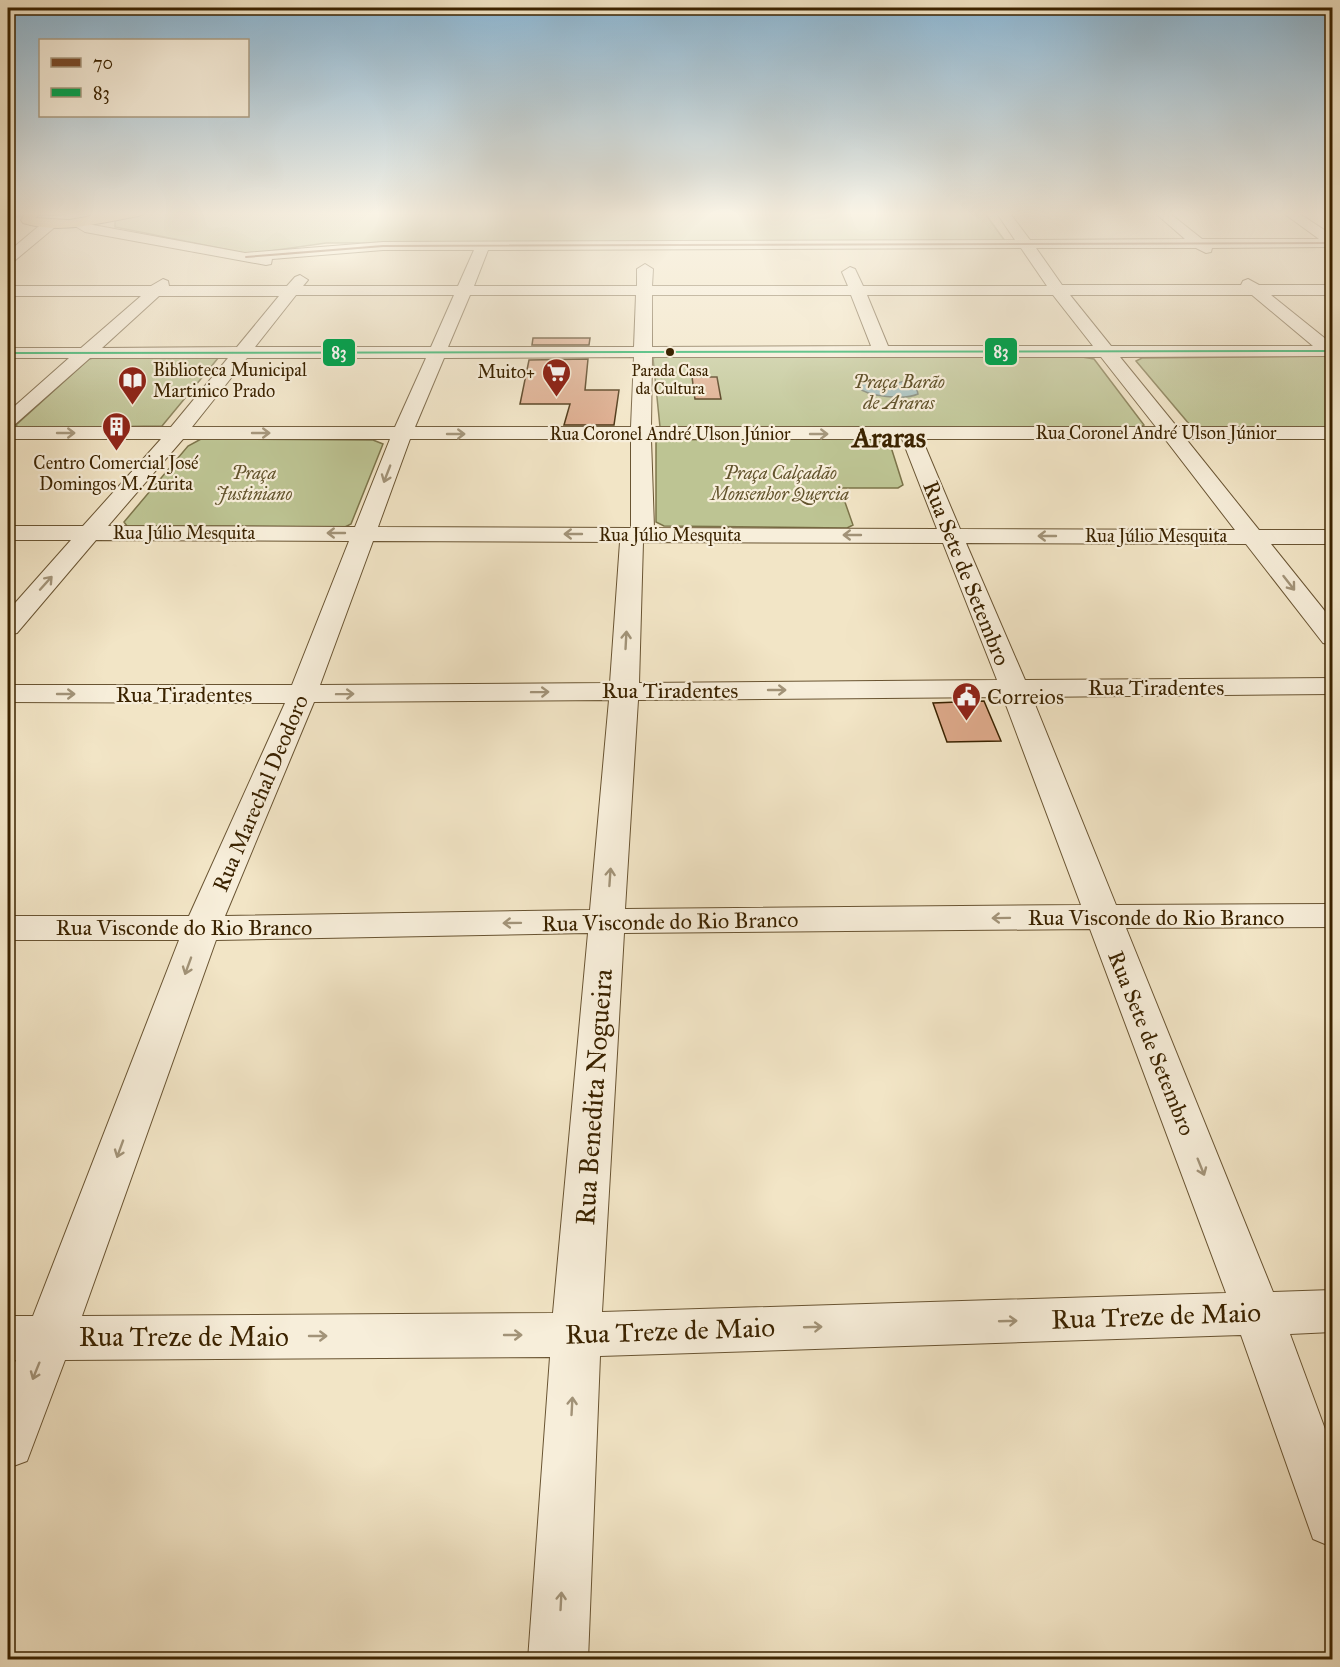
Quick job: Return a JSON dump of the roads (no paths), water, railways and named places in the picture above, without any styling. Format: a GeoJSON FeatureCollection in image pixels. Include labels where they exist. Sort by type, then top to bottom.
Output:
{"type":"FeatureCollection","features":[{"type":"Feature","properties":{"kind":"street"},"geometry":{"type":"LineString","coordinates":[[388,290],[392,291]]}},
{"type":"Feature","properties":{"kind":"street"},"geometry":{"type":"LineString","coordinates":[[859,290],[882,352]]}},
{"type":"Feature","properties":{"kind":"street"},"geometry":{"type":"LineString","coordinates":[[8,291],[900,290]]}},
{"type":"Feature","properties":{"kind":"street"},"geometry":{"type":"LineString","coordinates":[[1058,290],[1332,637]]}},
{"type":"Feature","properties":{"kind":"street"},"geometry":{"type":"LineString","coordinates":[[1213,290],[1332,290]]}},
{"type":"Feature","properties":{"kind":"street"},"geometry":{"type":"LineString","coordinates":[[1254,290],[1331,351]]}},
{"type":"Feature","properties":{"kind":"street"},"geometry":{"type":"LineString","coordinates":[[8,422],[155,291]]}},
{"type":"Feature","properties":{"kind":"street"},"geometry":{"type":"LineString","coordinates":[[8,627],[177,433],[292,291]]}},
{"type":"Feature","properties":{"kind":"street","name":"Rua Marechal Deodoro"},"geometry":{"type":"LineString","coordinates":[[8,1443],[28,1338],[303,694],[402,434],[438,353],[462,291]]}},
{"type":"Feature","properties":{"kind":"street","name":"Rua Benedita Nogueira"},"geometry":{"type":"LineString","coordinates":[[558,1659],[576,1335],[624,691],[638,535],[645,291]]}},
{"type":"Feature","properties":{"kind":"street"},"geometry":{"type":"LineString","coordinates":[[8,353],[1331,351]]}},
{"type":"Feature","properties":{"kind":"street","name":"Rua Coronel André Ulson Júnior"},"geometry":{"type":"LineString","coordinates":[[8,433],[1332,433]]}},
{"type":"Feature","properties":{"kind":"street","name":"Rua Sete de Setembro"},"geometry":{"type":"LineString","coordinates":[[910,434],[1014,688],[1258,1313],[1332,1520]]}},
{"type":"Feature","properties":{"kind":"street","name":"Rua Júlio Mesquita"},"geometry":{"type":"LineString","coordinates":[[8,533],[1332,537]]}},
{"type":"Feature","properties":{"kind":"street","name":"Rua Tiradentes"},"geometry":{"type":"LineString","coordinates":[[8,693],[303,694],[1332,686]]}},
{"type":"Feature","properties":{"kind":"street","name":"Rua Visconde do Rio Branco"},"geometry":{"type":"LineString","coordinates":[[8,928],[202,928],[607,921],[1332,915]]}},
{"type":"Feature","properties":{"kind":"street","name":"Rua Treze de Maio"},"geometry":{"type":"LineString","coordinates":[[28,1338],[576,1335],[1332,1311]]}},
{"type":"Feature","properties":{"kind":"water"},"geometry":{"type":"Polygon","coordinates":[[[905,381],[919,384],[918,394],[886,397],[869,393],[858,387],[862,383],[892,384],[905,381]]]}},
{"type":"Feature","properties":{"kind":"place","name":"Parada Casa da Cultura"},"geometry":{"type":"Point","coordinates":[670,352]}},
{"type":"Feature","properties":{"kind":"place","name":"Muito+"},"geometry":{"type":"Point","coordinates":[556,398]}},
{"type":"Feature","properties":{"kind":"place","name":"Biblioteca Municipal Martinico Prado"},"geometry":{"type":"Point","coordinates":[132,406]}},
{"type":"Feature","properties":{"kind":"place","name":"Centro Comercial José Domingos M. Zurita"},"geometry":{"type":"Point","coordinates":[116,452]}},
{"type":"Feature","properties":{"kind":"place","name":"Correios"},"geometry":{"type":"Point","coordinates":[966,722]}},
{"type":"Feature","properties":{"kind":"district","name":"Araras"},"geometry":{"type":"Point","coordinates":[889,437]}},
{"type":"Feature","properties":{"kind":"park label","name":"Praça Barão de Araras"},"geometry":{"type":"Point","coordinates":[899,392]}},
{"type":"Feature","properties":{"kind":"park label","name":"Praça Justiniano"},"geometry":{"type":"Point","coordinates":[254,483]}},
{"type":"Feature","properties":{"kind":"park label","name":"Praça Calçadão Monsenhor Quercia"},"geometry":{"type":"Point","coordinates":[780,483]}}]}
